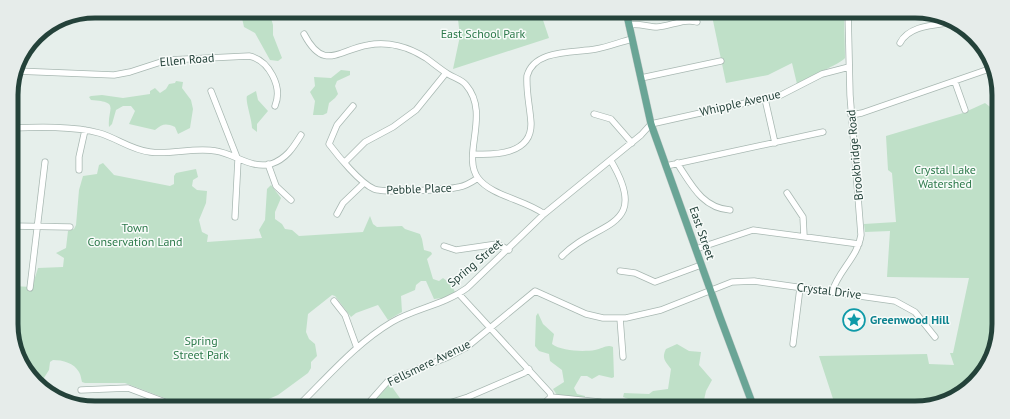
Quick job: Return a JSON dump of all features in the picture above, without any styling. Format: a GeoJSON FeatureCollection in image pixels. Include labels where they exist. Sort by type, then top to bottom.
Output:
{"type":"FeatureCollection","features":[{"type":"Feature","properties":{"kind":"main road"},"geometry":{"type":"LineString","coordinates":[[628,18],[651,124]]}},
{"type":"Feature","properties":{"kind":"main road","name":"East Street"},"geometry":{"type":"LineString","coordinates":[[651,124],[710,291],[751,401]]}},
{"type":"Feature","properties":{"kind":"street","name":"Brookbridge Road"},"geometry":{"type":"LineString","coordinates":[[832,292],[859,244],[861,230],[849,66],[848,18]]}},
{"type":"Feature","properties":{"kind":"street"},"geometry":{"type":"LineString","coordinates":[[629,25],[639,24],[657,27],[690,20],[697,22]]}},
{"type":"Feature","properties":{"kind":"street"},"geometry":{"type":"LineString","coordinates":[[900,42],[904,35],[912,30],[944,24]]}},
{"type":"Feature","properties":{"kind":"street"},"geometry":{"type":"LineString","coordinates":[[304,34],[314,50],[323,55],[337,55],[367,45],[393,45],[419,54],[446,73],[463,82],[475,101],[477,116],[474,169],[478,178],[491,188],[527,204],[544,214]]}},
{"type":"Feature","properties":{"kind":"street"},"geometry":{"type":"LineString","coordinates":[[474,154],[510,152],[525,142],[529,136],[531,125],[527,76],[530,69],[536,63],[557,54],[596,49],[632,39]]}},
{"type":"Feature","properties":{"kind":"street","name":"Ellen Road"},"geometry":{"type":"LineString","coordinates":[[22,71],[114,75],[133,71],[167,60],[249,56],[258,59],[264,64],[276,82],[278,93],[275,106]]}},
{"type":"Feature","properties":{"kind":"street"},"geometry":{"type":"LineString","coordinates":[[641,78],[721,61]]}},
{"type":"Feature","properties":{"kind":"street","name":"Whipple Avenue"},"geometry":{"type":"LineString","coordinates":[[651,124],[765,99],[787,92],[822,74],[849,66]]}},
{"type":"Feature","properties":{"kind":"street"},"geometry":{"type":"LineString","coordinates":[[852,115],[955,82],[987,70]]}},
{"type":"Feature","properties":{"kind":"street"},"geometry":{"type":"LineString","coordinates":[[345,162],[368,140],[393,127],[411,115],[427,99],[446,73]]}},
{"type":"Feature","properties":{"kind":"street"},"geometry":{"type":"LineString","coordinates":[[955,82],[965,110]]}},
{"type":"Feature","properties":{"kind":"street"},"geometry":{"type":"LineString","coordinates":[[211,91],[238,160],[236,217]]}},
{"type":"Feature","properties":{"kind":"street"},"geometry":{"type":"LineString","coordinates":[[765,99],[775,143]]}},
{"type":"Feature","properties":{"kind":"street","name":"Pebble Place"},"geometry":{"type":"LineString","coordinates":[[353,106],[340,121],[328,144],[364,183],[375,190],[388,191],[459,188],[478,178]]}},
{"type":"Feature","properties":{"kind":"street"},"geometry":{"type":"LineString","coordinates":[[594,114],[612,119],[632,143]]}},
{"type":"Feature","properties":{"kind":"street","name":"Spring Street"},"geometry":{"type":"LineString","coordinates":[[303,401],[357,348],[398,318],[459,294],[508,250],[544,214],[632,143],[651,124]]}},
{"type":"Feature","properties":{"kind":"street"},"geometry":{"type":"LineString","coordinates":[[18,128],[85,130],[102,134],[131,148],[144,152],[162,153],[212,150],[226,153],[238,160],[252,164],[268,164],[279,160],[287,154],[301,135]]}},
{"type":"Feature","properties":{"kind":"street"},"geometry":{"type":"LineString","coordinates":[[79,170],[79,157],[85,130]]}},
{"type":"Feature","properties":{"kind":"street"},"geometry":{"type":"LineString","coordinates":[[666,166],[823,132]]}},
{"type":"Feature","properties":{"kind":"street"},"geometry":{"type":"LineString","coordinates":[[641,135],[654,133]]}},
{"type":"Feature","properties":{"kind":"street"},"geometry":{"type":"LineString","coordinates":[[562,256],[577,244],[614,222],[622,213],[624,194],[611,160]]}},
{"type":"Feature","properties":{"kind":"street"},"geometry":{"type":"LineString","coordinates":[[30,288],[45,162]]}},
{"type":"Feature","properties":{"kind":"street"},"geometry":{"type":"LineString","coordinates":[[268,164],[276,186],[291,200]]}},
{"type":"Feature","properties":{"kind":"street"},"geometry":{"type":"LineString","coordinates":[[677,164],[704,201],[714,208],[730,210]]}},
{"type":"Feature","properties":{"kind":"street"},"geometry":{"type":"LineString","coordinates":[[337,214],[343,202],[364,183]]}},
{"type":"Feature","properties":{"kind":"street"},"geometry":{"type":"LineString","coordinates":[[787,193],[803,217],[804,236]]}},
{"type":"Feature","properties":{"kind":"street"},"geometry":{"type":"LineString","coordinates":[[18,226],[70,228]]}},
{"type":"Feature","properties":{"kind":"street"},"geometry":{"type":"LineString","coordinates":[[696,250],[751,230],[859,244]]}},
{"type":"Feature","properties":{"kind":"street"},"geometry":{"type":"LineString","coordinates":[[444,246],[456,250],[481,248],[497,244],[508,250]]}},
{"type":"Feature","properties":{"kind":"street"},"geometry":{"type":"LineString","coordinates":[[620,271],[635,273],[651,281],[657,282],[701,265]]}},
{"type":"Feature","properties":{"kind":"street","name":"Crystal Drive"},"geometry":{"type":"LineString","coordinates":[[534,291],[542,293],[580,312],[603,318],[620,318],[653,313],[732,282],[741,281],[884,299],[904,305],[917,314],[935,337]]}},
{"type":"Feature","properties":{"kind":"street"},"geometry":{"type":"LineString","coordinates":[[793,344],[800,288]]}},
{"type":"Feature","properties":{"kind":"street","name":"Fellsmere Avenue"},"geometry":{"type":"LineString","coordinates":[[370,401],[388,381],[456,353],[475,341],[534,291]]}},
{"type":"Feature","properties":{"kind":"street"},"geometry":{"type":"LineString","coordinates":[[459,294],[529,369],[550,393],[551,397]]}},
{"type":"Feature","properties":{"kind":"street"},"geometry":{"type":"LineString","coordinates":[[334,301],[345,315],[357,348]]}},
{"type":"Feature","properties":{"kind":"street"},"geometry":{"type":"LineString","coordinates":[[620,318],[623,357]]}},
{"type":"Feature","properties":{"kind":"street"},"geometry":{"type":"LineString","coordinates":[[456,401],[524,374],[529,369]]}},
{"type":"Feature","properties":{"kind":"street"},"geometry":{"type":"LineString","coordinates":[[80,390],[128,388],[163,401]]}},
{"type":"Feature","properties":{"kind":"street"},"geometry":{"type":"LineString","coordinates":[[547,401],[551,397],[590,401]]}},
{"type":"Feature","properties":{"kind":"green space"},"geometry":{"type":"Polygon","coordinates":[[[242,18],[271,18],[273,35],[282,58],[278,61],[270,60],[255,33],[244,27],[242,18]]]}},
{"type":"Feature","properties":{"kind":"green space","name":"East School Park"},"geometry":{"type":"Polygon","coordinates":[[[458,18],[542,18],[549,38],[453,69],[460,36],[458,18]]]}},
{"type":"Feature","properties":{"kind":"green space"},"geometry":{"type":"Polygon","coordinates":[[[712,18],[844,18],[845,58],[837,63],[797,84],[792,63],[768,75],[726,83],[712,18]]]}},
{"type":"Feature","properties":{"kind":"green space"},"geometry":{"type":"Polygon","coordinates":[[[341,70],[350,71],[350,75],[337,81],[335,86],[338,94],[329,103],[327,113],[323,115],[313,115],[315,101],[310,92],[315,86],[314,77],[331,78],[341,70]]]}},
{"type":"Feature","properties":{"kind":"green space"},"geometry":{"type":"Polygon","coordinates":[[[176,81],[183,82],[182,88],[191,100],[193,109],[190,128],[178,134],[175,127],[169,125],[162,125],[155,130],[129,124],[135,111],[131,106],[123,106],[116,110],[112,124],[109,127],[109,104],[106,102],[91,100],[89,97],[102,95],[123,98],[150,94],[150,91],[155,88],[160,93],[166,89],[169,84],[175,83],[176,81]]]}},
{"type":"Feature","properties":{"kind":"green space"},"geometry":{"type":"Polygon","coordinates":[[[256,91],[258,100],[268,111],[257,124],[257,132],[252,128],[247,98],[247,96],[256,91]]]}},
{"type":"Feature","properties":{"kind":"green space","name":"Crystal Lake Watershed"},"geometry":{"type":"Polygon","coordinates":[[[985,103],[992,108],[992,324],[991,339],[984,358],[970,379],[949,393],[930,400],[834,401],[819,356],[927,354],[929,364],[954,365],[950,353],[953,353],[969,278],[887,277],[890,231],[865,232],[864,224],[896,222],[892,173],[888,170],[886,136],[963,113],[985,103]]]}},
{"type":"Feature","properties":{"kind":"green space"},"geometry":{"type":"Polygon","coordinates":[[[103,163],[114,175],[170,186],[174,184],[174,176],[176,173],[196,169],[198,177],[193,180],[192,186],[197,190],[207,191],[206,203],[199,220],[202,232],[208,235],[207,242],[262,238],[259,230],[265,220],[267,189],[271,185],[281,198],[275,212],[275,219],[282,224],[285,229],[292,230],[299,236],[363,232],[370,216],[373,224],[377,227],[402,226],[405,229],[420,234],[424,250],[431,252],[432,254],[427,259],[433,279],[439,281],[443,278],[451,284],[455,292],[443,298],[434,299],[426,281],[421,281],[416,285],[415,290],[401,296],[402,312],[388,320],[378,305],[356,313],[351,317],[335,296],[332,295],[308,314],[306,332],[309,339],[315,344],[317,356],[311,362],[311,368],[308,373],[278,395],[264,401],[173,401],[125,383],[82,382],[80,373],[74,366],[64,361],[57,360],[50,362],[49,370],[42,380],[31,367],[19,339],[18,286],[32,287],[38,268],[63,267],[64,258],[56,253],[66,248],[68,231],[74,229],[76,225],[79,190],[83,176],[97,174],[99,165],[103,163]]]}},
{"type":"Feature","properties":{"kind":"green space"},"geometry":{"type":"Polygon","coordinates":[[[538,313],[543,324],[554,334],[552,344],[556,346],[566,350],[578,351],[595,350],[609,346],[613,347],[614,377],[612,378],[599,375],[592,379],[587,376],[581,376],[574,388],[577,394],[585,396],[585,398],[557,395],[553,389],[564,382],[562,370],[550,361],[549,354],[539,351],[535,346],[536,316],[538,313]]]}},
{"type":"Feature","properties":{"kind":"green space"},"geometry":{"type":"Polygon","coordinates":[[[677,344],[689,351],[701,352],[699,365],[712,380],[706,391],[704,400],[706,401],[632,401],[623,397],[624,393],[649,394],[653,391],[668,389],[671,369],[664,358],[666,349],[677,344]]]}},
{"type":"Feature","properties":{"kind":"green space"},"geometry":{"type":"Polygon","coordinates":[[[389,385],[402,401],[375,401],[389,385]]]}},
{"type":"Feature","properties":{"kind":"place","name":"Greenwood Hill"},"geometry":{"type":"Point","coordinates":[854,320]}},
{"type":"Feature","properties":{"kind":"park label","name":"Town Conservation Land"},"geometry":{"type":"Point","coordinates":[135,235]}},
{"type":"Feature","properties":{"kind":"park label","name":"Spring Street Park"},"geometry":{"type":"Point","coordinates":[201,348]}}]}
